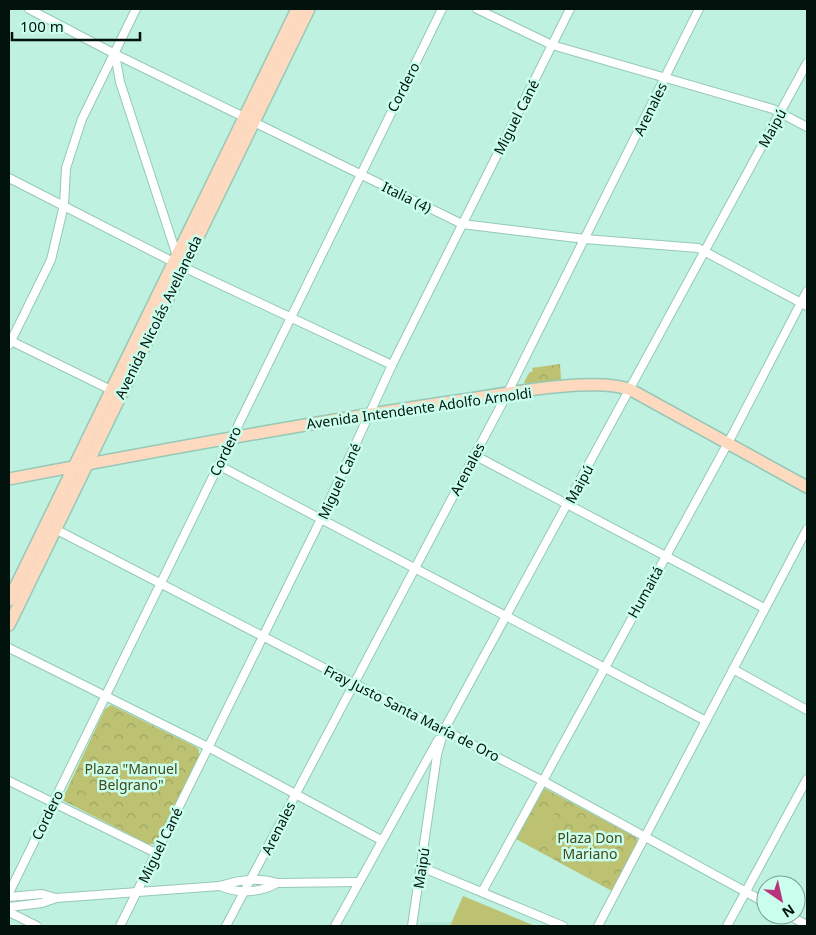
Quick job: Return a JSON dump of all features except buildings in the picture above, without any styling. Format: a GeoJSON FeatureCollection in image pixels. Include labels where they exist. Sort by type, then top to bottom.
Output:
{"type":"FeatureCollection","features":[{"type":"Feature","properties":{"kind":"main road","name":"Avenida Nicolás Avellaneda"},"geometry":{"type":"LineString","coordinates":[[9,625],[87,464],[116,393],[248,119],[298,9]]}},
{"type":"Feature","properties":{"kind":"main road","name":"Avenida Nicolás Avellaneda"},"geometry":{"type":"LineString","coordinates":[[248,119],[309,9]]}},
{"type":"Feature","properties":{"kind":"main road","name":"Avenida Intendente Adolfo Arnoldi"},"geometry":{"type":"LineString","coordinates":[[9,479],[232,436],[369,414],[507,394],[601,384],[620,386],[631,390],[807,487]]}},
{"type":"Feature","properties":{"kind":"main road","name":"Avenida Nicolás Avellaneda"},"geometry":{"type":"LineString","coordinates":[[9,600],[74,466],[116,393]]}},
{"type":"Feature","properties":{"kind":"street","name":"Italia (4)"},"geometry":{"type":"LineString","coordinates":[[30,9],[115,54],[462,224],[585,239],[706,250],[804,304]]}},
{"type":"Feature","properties":{"kind":"street"},"geometry":{"type":"LineString","coordinates":[[116,393],[9,342],[50,260],[64,205],[66,168],[82,119],[136,9]]}},
{"type":"Feature","properties":{"kind":"street","name":"Cordero"},"geometry":{"type":"LineString","coordinates":[[9,895],[359,174],[442,9]]}},
{"type":"Feature","properties":{"kind":"street"},"geometry":{"type":"LineString","coordinates":[[477,9],[552,45],[780,112],[807,127]]}},
{"type":"Feature","properties":{"kind":"street","name":"Miguel Cané"},"geometry":{"type":"LineString","coordinates":[[120,926],[321,520],[392,365],[570,9]]}},
{"type":"Feature","properties":{"kind":"street","name":"Arenales"},"geometry":{"type":"LineString","coordinates":[[226,926],[294,794],[507,394],[699,9]]}},
{"type":"Feature","properties":{"kind":"street"},"geometry":{"type":"LineString","coordinates":[[115,54],[120,82],[178,261]]}},
{"type":"Feature","properties":{"kind":"street","name":"Maipú"},"geometry":{"type":"LineString","coordinates":[[412,926],[437,755],[444,730],[505,616],[569,504],[807,63]]}},
{"type":"Feature","properties":{"kind":"street"},"geometry":{"type":"LineString","coordinates":[[9,178],[290,318],[392,365]]}},
{"type":"Feature","properties":{"kind":"street","name":"Humaitá"},"geometry":{"type":"LineString","coordinates":[[482,892],[804,304],[807,291]]}},
{"type":"Feature","properties":{"kind":"street"},"geometry":{"type":"LineString","coordinates":[[474,455],[764,608]]}},
{"type":"Feature","properties":{"kind":"street"},"geometry":{"type":"LineString","coordinates":[[218,465],[706,721]]}},
{"type":"Feature","properties":{"kind":"street","name":"Fray Justo Santa María de Oro"},"geometry":{"type":"LineString","coordinates":[[56,529],[543,781],[756,898]]}},
{"type":"Feature","properties":{"kind":"street"},"geometry":{"type":"LineString","coordinates":[[598,926],[807,529]]}},
{"type":"Feature","properties":{"kind":"street"},"geometry":{"type":"LineString","coordinates":[[9,648],[208,747],[381,840]]}},
{"type":"Feature","properties":{"kind":"street"},"geometry":{"type":"LineString","coordinates":[[733,669],[807,710]]}},
{"type":"Feature","properties":{"kind":"street"},"geometry":{"type":"LineString","coordinates":[[335,926],[381,840],[444,730]]}},
{"type":"Feature","properties":{"kind":"street"},"geometry":{"type":"LineString","coordinates":[[727,926],[807,779]]}},
{"type":"Feature","properties":{"kind":"street"},"geometry":{"type":"LineString","coordinates":[[9,781],[156,853]]}},
{"type":"Feature","properties":{"kind":"street"},"geometry":{"type":"LineString","coordinates":[[421,868],[563,926]]}},
{"type":"Feature","properties":{"kind":"street"},"geometry":{"type":"LineString","coordinates":[[9,907],[42,903],[56,898],[220,886],[251,880],[266,880],[278,883],[359,882]]}},
{"type":"Feature","properties":{"kind":"street"},"geometry":{"type":"LineString","coordinates":[[220,886],[233,892],[267,889],[278,883]]}},
{"type":"Feature","properties":{"kind":"street"},"geometry":{"type":"LineString","coordinates":[[9,895],[42,894],[56,898]]}},
{"type":"Feature","properties":{"kind":"street"},"geometry":{"type":"LineString","coordinates":[[9,912],[37,926]]}},
{"type":"Feature","properties":{"kind":"shaded area"},"geometry":{"type":"Polygon","coordinates":[[[421,922],[452,922],[450,926],[420,926],[421,922]]]}},
{"type":"Feature","properties":{"kind":"green space"},"geometry":{"type":"Polygon","coordinates":[[[560,364],[561,380],[526,384],[524,382],[529,373],[533,371],[532,368],[560,364]]]}},
{"type":"Feature","properties":{"kind":"green space","name":"Plaza \"Manuel Belgrano\""},"geometry":{"type":"Polygon","coordinates":[[[111,705],[199,750],[199,756],[158,840],[154,844],[148,844],[62,800],[105,709],[111,705]]]}},
{"type":"Feature","properties":{"kind":"green space"},"geometry":{"type":"Polygon","coordinates":[[[118,752],[148,767],[131,801],[101,786],[118,752]]]}},
{"type":"Feature","properties":{"kind":"green space","name":"Plaza Don Mariano"},"geometry":{"type":"Polygon","coordinates":[[[544,788],[637,838],[637,845],[612,891],[516,839],[544,788]]]}},
{"type":"Feature","properties":{"kind":"green space"},"geometry":{"type":"Polygon","coordinates":[[[539,806],[557,816],[540,846],[521,836],[539,806]]]}},
{"type":"Feature","properties":{"kind":"green space"},"geometry":{"type":"Polygon","coordinates":[[[605,844],[623,853],[608,880],[590,871],[605,844]]]}},
{"type":"Feature","properties":{"kind":"green space"},"geometry":{"type":"Polygon","coordinates":[[[463,896],[535,926],[450,926],[463,896]]]}}]}
